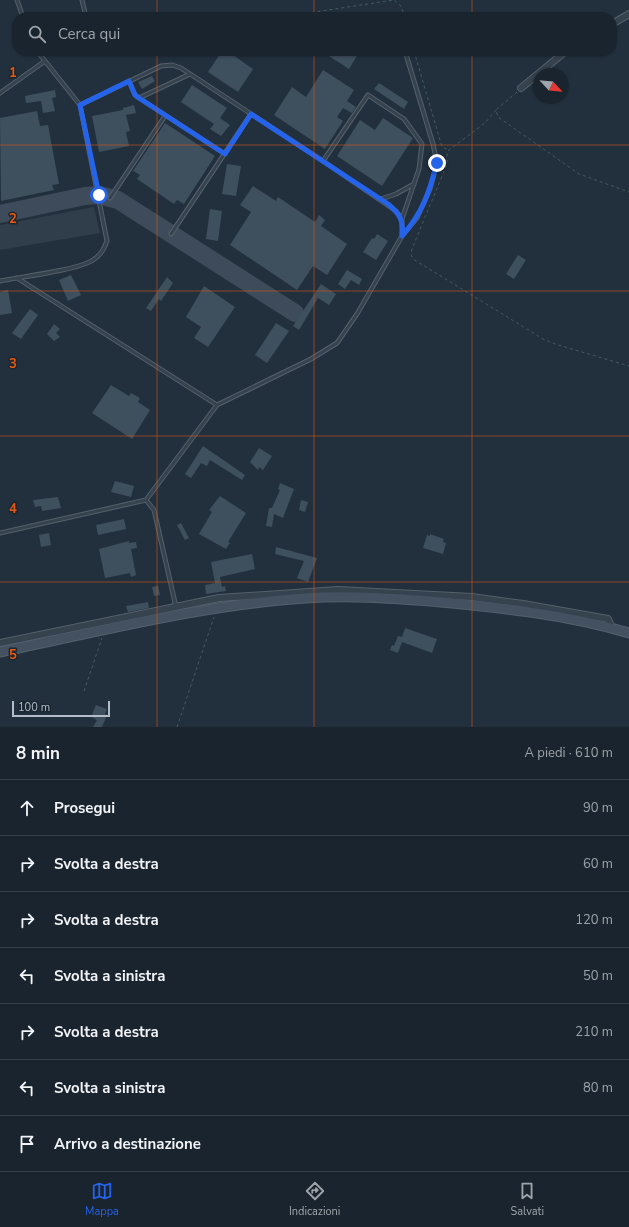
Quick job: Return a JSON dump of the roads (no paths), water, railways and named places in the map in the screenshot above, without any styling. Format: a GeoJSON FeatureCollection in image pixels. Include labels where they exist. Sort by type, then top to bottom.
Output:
{"type":"FeatureCollection","features":[{"type":"Feature","properties":{"kind":"main road"},"geometry":{"type":"LineString","coordinates":[[0,652],[216,608],[306,598],[343,597],[410,600],[511,610],[612,628],[629,633]]}},
{"type":"Feature","properties":{"kind":"street"},"geometry":{"type":"LineString","coordinates":[[617,21],[629,14]]}},
{"type":"Feature","properties":{"kind":"street"},"geometry":{"type":"LineString","coordinates":[[522,88],[560,56]]}},
{"type":"Feature","properties":{"kind":"street"},"geometry":{"type":"LineString","coordinates":[[0,644],[219,598],[338,590],[383,591],[472,598],[523,604],[608,619],[612,628]]}},
{"type":"Feature","properties":{"kind":"lane"},"geometry":{"type":"LineString","coordinates":[[17,0],[21,12]]}},
{"type":"Feature","properties":{"kind":"lane"},"geometry":{"type":"LineString","coordinates":[[82,0],[85,12]]}},
{"type":"Feature","properties":{"kind":"lane"},"geometry":{"type":"LineString","coordinates":[[0,281],[76,267],[92,261],[103,252],[107,241],[80,105],[40,56]]}},
{"type":"Feature","properties":{"kind":"lane"},"geometry":{"type":"LineString","coordinates":[[0,533],[146,500],[217,405],[311,358],[337,343],[357,314],[402,236],[417,218],[430,189],[437,163],[433,144],[407,56]]}},
{"type":"Feature","properties":{"kind":"lane"},"geometry":{"type":"LineString","coordinates":[[0,93],[44,61]]}},
{"type":"Feature","properties":{"kind":"lane"},"geometry":{"type":"LineString","coordinates":[[80,105],[161,66],[172,65],[181,68],[381,199],[396,211],[402,219]]}},
{"type":"Feature","properties":{"kind":"lane"},"geometry":{"type":"LineString","coordinates":[[139,98],[190,74]]}},
{"type":"Feature","properties":{"kind":"lane"},"geometry":{"type":"LineString","coordinates":[[129,81],[135,95],[225,154]]}},
{"type":"Feature","properties":{"kind":"lane"},"geometry":{"type":"LineString","coordinates":[[323,161],[368,95],[404,119],[422,144],[419,169],[402,219],[402,236]]}},
{"type":"Feature","properties":{"kind":"lane"},"geometry":{"type":"LineString","coordinates":[[171,234],[251,114]]}},
{"type":"Feature","properties":{"kind":"lane"},"geometry":{"type":"LineString","coordinates":[[110,198],[165,116]]}},
{"type":"Feature","properties":{"kind":"lane"},"geometry":{"type":"LineString","coordinates":[[381,199],[396,194],[414,184]]}},
{"type":"Feature","properties":{"kind":"lane"},"geometry":{"type":"LineString","coordinates":[[17,278],[217,405]]}},
{"type":"Feature","properties":{"kind":"lane"},"geometry":{"type":"LineString","coordinates":[[146,500],[154,510],[176,606]]}}]}
